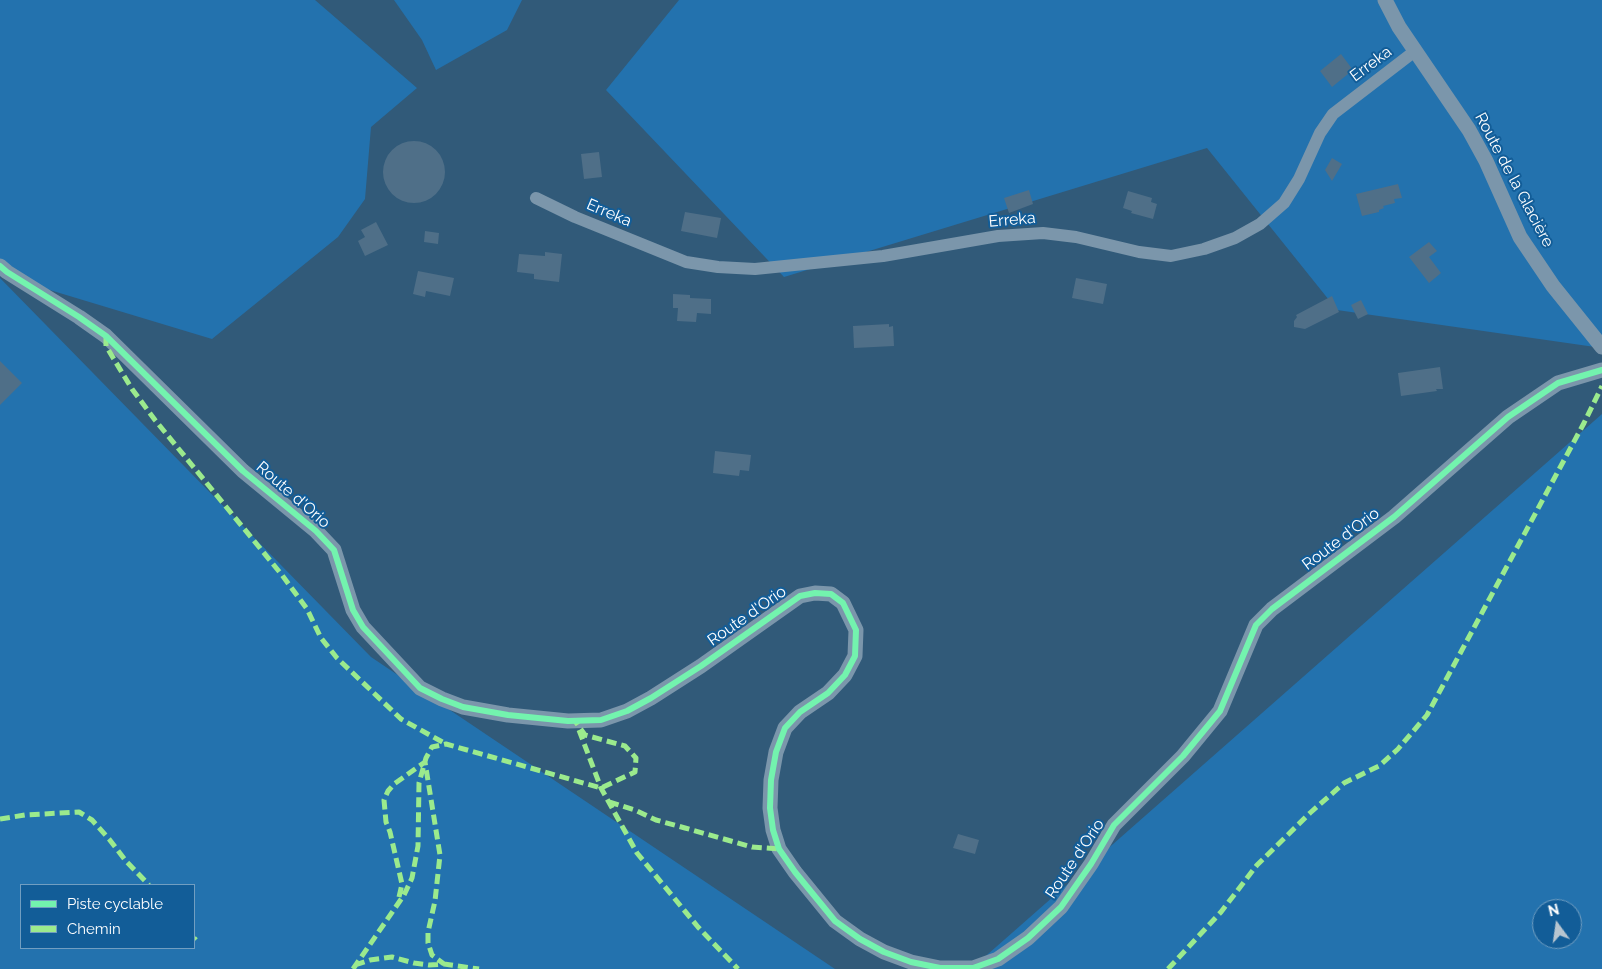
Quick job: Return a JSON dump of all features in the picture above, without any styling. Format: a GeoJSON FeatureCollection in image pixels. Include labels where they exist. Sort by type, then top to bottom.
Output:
{"type":"FeatureCollection","features":[{"type":"Feature","properties":{"kind":"street","name":"Route de la Glacière"},"geometry":{"type":"LineString","coordinates":[[1385,0],[1399,27],[1470,130],[1520,237],[1553,286],[1602,347]]}},
{"type":"Feature","properties":{"kind":"street","name":"Erreka"},"geometry":{"type":"LineString","coordinates":[[536,198],[575,217],[686,262],[718,268],[756,268],[883,256],[998,236],[1043,233],[1076,237],[1139,252],[1171,256],[1204,249],[1235,238],[1260,224],[1284,203],[1299,179],[1320,133],[1333,114],[1415,51]]}},
{"type":"Feature","properties":{"kind":"street","name":"Route d'Orio"},"geometry":{"type":"LineString","coordinates":[[0,266],[79,316],[106,336],[243,471],[316,530],[334,550],[353,610],[363,627],[420,688],[442,700],[463,707],[508,715],[568,721],[601,720],[626,711],[651,698],[701,666],[800,596],[815,593],[831,594],[844,603],[856,630],[855,656],[845,675],[828,694],[800,712],[785,728],[776,752],[771,780],[770,808],[773,830],[779,849],[835,921],[860,939],[884,952],[911,962],[940,968],[973,968],[998,959],[1028,938],[1061,907],[1091,864],[1114,824],[1184,756],[1220,711],[1256,625],[1272,609],[1394,516],[1508,417],[1558,383],[1602,370]]}},
{"type":"Feature","properties":{"kind":"shaded area"},"geometry":{"type":"Polygon","coordinates":[[[0,0],[315,0],[417,88],[371,127],[365,199],[338,237],[212,339],[0,275],[0,0]]]}},
{"type":"Feature","properties":{"kind":"shaded area"},"geometry":{"type":"Polygon","coordinates":[[[394,0],[522,0],[507,30],[436,70],[422,40],[394,0]]]}},
{"type":"Feature","properties":{"kind":"shaded area"},"geometry":{"type":"Polygon","coordinates":[[[679,0],[1602,0],[1602,348],[1337,310],[1207,148],[784,277],[606,90],[679,0]]]}},
{"type":"Feature","properties":{"kind":"shaded area"},"geometry":{"type":"Polygon","coordinates":[[[0,278],[371,657],[835,969],[0,969],[0,278]]]}},
{"type":"Feature","properties":{"kind":"shaded area"},"geometry":{"type":"Polygon","coordinates":[[[1602,414],[1602,969],[971,969],[1602,414]]]}},
{"type":"Feature","properties":{"kind":"building"},"geometry":{"type":"Polygon","coordinates":[[[1341,54],[1353,70],[1332,87],[1320,71],[1341,54]]]}},
{"type":"Feature","properties":{"kind":"building"},"geometry":{"type":"Polygon","coordinates":[[[414,141],[426,143],[436,150],[443,160],[445,172],[443,184],[436,194],[426,201],[414,203],[402,201],[392,194],[385,184],[383,172],[385,160],[392,150],[402,143],[414,141]]]}},
{"type":"Feature","properties":{"kind":"building"},"geometry":{"type":"Polygon","coordinates":[[[599,152],[602,177],[584,179],[581,154],[599,152]]]}},
{"type":"Feature","properties":{"kind":"building"},"geometry":{"type":"Polygon","coordinates":[[[1332,158],[1342,164],[1332,181],[1325,170],[1332,158]]]}},
{"type":"Feature","properties":{"kind":"building"},"geometry":{"type":"Polygon","coordinates":[[[1398,184],[1402,198],[1394,199],[1395,203],[1383,206],[1384,208],[1379,210],[1379,212],[1362,216],[1356,194],[1398,184]]]}},
{"type":"Feature","properties":{"kind":"building"},"geometry":{"type":"Polygon","coordinates":[[[1029,190],[1033,204],[1009,213],[1004,198],[1029,190]]]}},
{"type":"Feature","properties":{"kind":"building"},"geometry":{"type":"Polygon","coordinates":[[[1128,191],[1152,198],[1151,202],[1157,204],[1153,219],[1131,213],[1132,211],[1123,208],[1128,191]]]}},
{"type":"Feature","properties":{"kind":"building"},"geometry":{"type":"Polygon","coordinates":[[[685,212],[721,218],[717,238],[681,231],[685,212]]]}},
{"type":"Feature","properties":{"kind":"building"},"geometry":{"type":"Polygon","coordinates":[[[376,222],[388,245],[365,256],[358,241],[365,237],[361,230],[376,222]]]}},
{"type":"Feature","properties":{"kind":"building"},"geometry":{"type":"Polygon","coordinates":[[[425,231],[439,233],[438,244],[424,242],[425,231]]]}},
{"type":"Feature","properties":{"kind":"building"},"geometry":{"type":"Polygon","coordinates":[[[1429,242],[1437,251],[1429,257],[1441,273],[1429,283],[1409,257],[1429,242]]]}},
{"type":"Feature","properties":{"kind":"building"},"geometry":{"type":"Polygon","coordinates":[[[545,252],[562,254],[559,282],[534,279],[534,274],[517,272],[519,254],[545,256],[545,252]]]}},
{"type":"Feature","properties":{"kind":"building"},"geometry":{"type":"Polygon","coordinates":[[[418,271],[454,278],[450,296],[426,291],[425,297],[413,294],[418,271]]]}},
{"type":"Feature","properties":{"kind":"building"},"geometry":{"type":"Polygon","coordinates":[[[1076,278],[1107,284],[1103,304],[1072,298],[1076,278]]]}},
{"type":"Feature","properties":{"kind":"building"},"geometry":{"type":"Polygon","coordinates":[[[673,294],[690,295],[690,298],[711,299],[711,314],[697,313],[696,322],[677,321],[678,308],[673,308],[673,294]]]}},
{"type":"Feature","properties":{"kind":"building"},"geometry":{"type":"Polygon","coordinates":[[[1332,296],[1339,312],[1305,329],[1294,327],[1296,315],[1332,296]]]}},
{"type":"Feature","properties":{"kind":"building"},"geometry":{"type":"Polygon","coordinates":[[[1361,300],[1368,314],[1358,319],[1351,305],[1361,300]]]}},
{"type":"Feature","properties":{"kind":"building"},"geometry":{"type":"Polygon","coordinates":[[[889,324],[889,327],[893,326],[894,346],[854,348],[853,326],[889,324]]]}},
{"type":"Feature","properties":{"kind":"building"},"geometry":{"type":"Polygon","coordinates":[[[0,361],[22,383],[0,405],[0,361]]]}},
{"type":"Feature","properties":{"kind":"building"},"geometry":{"type":"Polygon","coordinates":[[[1440,367],[1443,389],[1401,396],[1398,373],[1440,367]]]}},
{"type":"Feature","properties":{"kind":"building"},"geometry":{"type":"Polygon","coordinates":[[[715,451],[751,455],[749,471],[740,470],[739,476],[713,473],[715,451]]]}},
{"type":"Feature","properties":{"kind":"building"},"geometry":{"type":"Polygon","coordinates":[[[958,834],[979,840],[975,854],[953,848],[958,834]]]}},
{"type":"Feature","properties":{"kind":"marked path"},"geometry":{"type":"LineString","coordinates":[[106,336],[106,346],[132,389],[155,420],[282,575],[307,609],[321,638],[337,658],[401,719],[446,744]]}},
{"type":"Feature","properties":{"kind":"marked path"},"geometry":{"type":"LineString","coordinates":[[1168,969],[1221,912],[1257,865],[1310,813],[1344,783],[1379,766],[1398,749],[1427,715],[1602,386]]}},
{"type":"Feature","properties":{"kind":"marked path"},"geometry":{"type":"LineString","coordinates":[[353,969],[404,895],[412,878],[418,846],[419,783],[426,758],[432,747],[446,744],[601,788],[635,772],[636,758],[625,746],[585,735],[575,721]]}},
{"type":"Feature","properties":{"kind":"marked path"},"geometry":{"type":"LineString","coordinates":[[579,730],[601,788],[637,853],[698,927],[738,969]]}},
{"type":"Feature","properties":{"kind":"marked path"},"geometry":{"type":"LineString","coordinates":[[399,897],[402,884],[386,822],[384,800],[394,784],[425,762],[440,855],[428,943],[432,955],[444,964]]}},
{"type":"Feature","properties":{"kind":"marked path"},"geometry":{"type":"LineString","coordinates":[[609,802],[635,810],[656,820],[752,847],[779,849]]}},
{"type":"Feature","properties":{"kind":"marked path"},"geometry":{"type":"LineString","coordinates":[[0,819],[25,815],[79,812],[92,820],[148,884]]}},
{"type":"Feature","properties":{"kind":"marked path"},"geometry":{"type":"LineString","coordinates":[[355,965],[370,960],[392,957],[414,963],[444,964],[479,969]]}},
{"type":"Feature","properties":{"kind":"cycle path"},"geometry":{"type":"LineString","coordinates":[[0,266],[106,336],[243,471],[316,531],[334,550],[353,610],[363,627],[420,688],[442,699],[463,707],[508,715],[568,721],[601,720],[627,711],[651,698],[701,666],[800,596],[815,593],[831,594],[843,603],[856,630],[855,656],[845,675],[828,693],[800,712],[785,728],[776,752],[771,780],[770,808],[773,830],[779,849],[835,921],[860,939],[884,952],[911,962],[940,968],[973,968],[998,959],[1028,938],[1061,907],[1091,864],[1114,825],[1183,756],[1220,711],[1256,625],[1272,609],[1394,517],[1508,417],[1558,383],[1602,370]]}}]}
